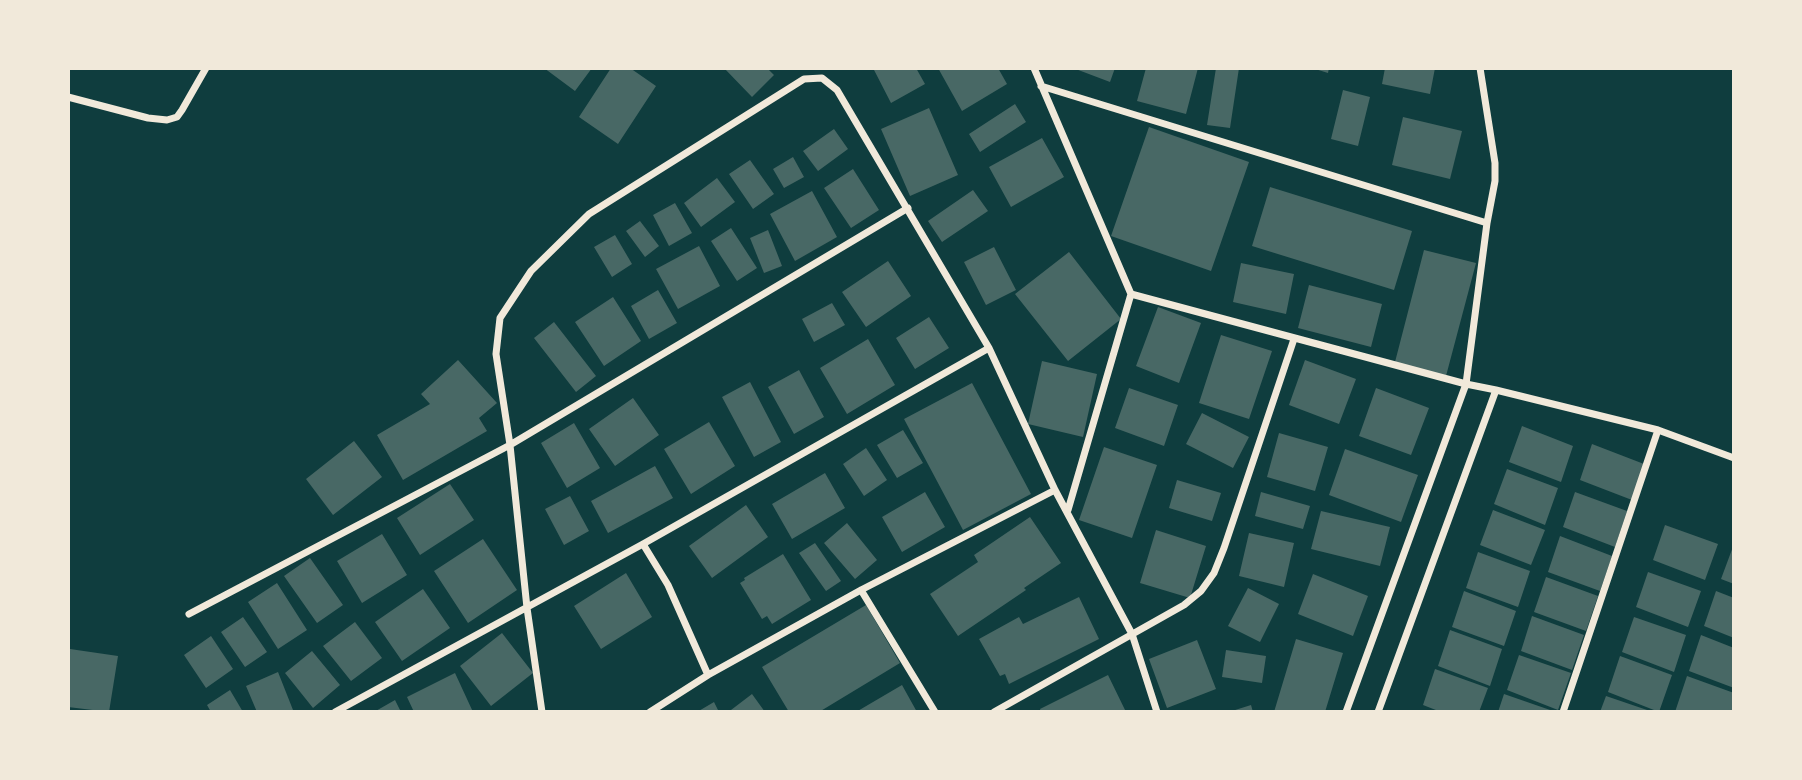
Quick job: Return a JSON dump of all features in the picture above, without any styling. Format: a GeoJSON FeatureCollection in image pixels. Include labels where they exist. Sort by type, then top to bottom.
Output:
{"type":"FeatureCollection","features":[{"type":"Feature","properties":{"kind":"street"},"geometry":{"type":"LineString","coordinates":[[68,97],[148,118],[167,120],[177,117],[206,68]]}},
{"type":"Feature","properties":{"kind":"street"},"geometry":{"type":"LineString","coordinates":[[1034,68],[1131,294],[1068,510]]}},
{"type":"Feature","properties":{"kind":"street"},"geometry":{"type":"LineString","coordinates":[[1346,712],[1466,384],[1495,181],[1495,163],[1480,68]]}},
{"type":"Feature","properties":{"kind":"street"},"geometry":{"type":"LineString","coordinates":[[542,712],[527,608],[510,445],[495,354],[500,318],[531,271],[589,214],[804,79],[822,78],[837,90],[989,348],[1055,489],[1132,634],[1157,712]]}},
{"type":"Feature","properties":{"kind":"street"},"geometry":{"type":"LineString","coordinates":[[1041,86],[1487,223]]}},
{"type":"Feature","properties":{"kind":"street"},"geometry":{"type":"LineString","coordinates":[[189,614],[510,445],[908,208]]}},
{"type":"Feature","properties":{"kind":"street"},"geometry":{"type":"LineString","coordinates":[[1131,294],[1466,384],[1658,430],[1734,458]]}},
{"type":"Feature","properties":{"kind":"street"},"geometry":{"type":"LineString","coordinates":[[994,712],[1184,605],[1201,591],[1214,573],[1294,339]]}},
{"type":"Feature","properties":{"kind":"street"},"geometry":{"type":"LineString","coordinates":[[335,712],[643,544],[989,348]]}},
{"type":"Feature","properties":{"kind":"street"},"geometry":{"type":"LineString","coordinates":[[1378,712],[1496,390]]}},
{"type":"Feature","properties":{"kind":"street"},"geometry":{"type":"LineString","coordinates":[[1563,712],[1658,430]]}},
{"type":"Feature","properties":{"kind":"street"},"geometry":{"type":"LineString","coordinates":[[650,712],[708,675],[861,590],[1055,489]]}},
{"type":"Feature","properties":{"kind":"street"},"geometry":{"type":"LineString","coordinates":[[643,544],[668,585],[708,675]]}},
{"type":"Feature","properties":{"kind":"street"},"geometry":{"type":"LineString","coordinates":[[861,590],[935,712]]}},
{"type":"Feature","properties":{"kind":"building"},"geometry":{"type":"Polygon","coordinates":[[[544,68],[592,68],[575,91],[544,68]]]}},
{"type":"Feature","properties":{"kind":"building"},"geometry":{"type":"Polygon","coordinates":[[[611,68],[630,68],[656,86],[618,144],[579,117],[611,68]]]}},
{"type":"Feature","properties":{"kind":"building"},"geometry":{"type":"Polygon","coordinates":[[[724,68],[767,68],[774,75],[752,97],[724,68]]]}},
{"type":"Feature","properties":{"kind":"building"},"geometry":{"type":"Polygon","coordinates":[[[873,68],[916,68],[925,84],[891,103],[873,68]]]}},
{"type":"Feature","properties":{"kind":"building"},"geometry":{"type":"Polygon","coordinates":[[[938,68],[998,68],[1007,84],[962,111],[938,68]]]}},
{"type":"Feature","properties":{"kind":"building"},"geometry":{"type":"Polygon","coordinates":[[[1073,68],[1115,68],[1110,82],[1073,68]]]}},
{"type":"Feature","properties":{"kind":"building"},"geometry":{"type":"Polygon","coordinates":[[[1146,68],[1198,68],[1186,114],[1137,101],[1146,68]]]}},
{"type":"Feature","properties":{"kind":"building"},"geometry":{"type":"Polygon","coordinates":[[[1216,68],[1239,68],[1230,128],[1207,125],[1216,68]]]}},
{"type":"Feature","properties":{"kind":"building"},"geometry":{"type":"Polygon","coordinates":[[[1312,68],[1329,68],[1328,73],[1312,68]]]}},
{"type":"Feature","properties":{"kind":"building"},"geometry":{"type":"Polygon","coordinates":[[[1385,68],[1435,68],[1430,94],[1382,84],[1385,68]]]}},
{"type":"Feature","properties":{"kind":"building"},"geometry":{"type":"Polygon","coordinates":[[[1343,90],[1370,97],[1358,146],[1331,139],[1343,90]]]}},
{"type":"Feature","properties":{"kind":"building"},"geometry":{"type":"Polygon","coordinates":[[[1015,104],[1026,122],[980,152],[969,134],[1015,104]]]}},
{"type":"Feature","properties":{"kind":"building"},"geometry":{"type":"Polygon","coordinates":[[[929,108],[958,175],[910,196],[881,129],[929,108]]]}},
{"type":"Feature","properties":{"kind":"building"},"geometry":{"type":"Polygon","coordinates":[[[1403,117],[1462,131],[1450,179],[1392,165],[1403,117]]]}},
{"type":"Feature","properties":{"kind":"building"},"geometry":{"type":"Polygon","coordinates":[[[1149,127],[1249,162],[1211,271],[1111,236],[1149,127]]]}},
{"type":"Feature","properties":{"kind":"building"},"geometry":{"type":"Polygon","coordinates":[[[834,129],[848,149],[818,171],[803,151],[834,129]]]}},
{"type":"Feature","properties":{"kind":"building"},"geometry":{"type":"Polygon","coordinates":[[[1042,138],[1064,177],[1011,207],[989,167],[1042,138]]]}},
{"type":"Feature","properties":{"kind":"building"},"geometry":{"type":"Polygon","coordinates":[[[793,157],[804,177],[784,188],[773,169],[793,157]]]}},
{"type":"Feature","properties":{"kind":"building"},"geometry":{"type":"Polygon","coordinates":[[[750,160],[774,194],[753,209],[729,174],[750,160]]]}},
{"type":"Feature","properties":{"kind":"building"},"geometry":{"type":"Polygon","coordinates":[[[853,169],[879,210],[851,228],[824,188],[853,169]]]}},
{"type":"Feature","properties":{"kind":"building"},"geometry":{"type":"Polygon","coordinates":[[[717,178],[735,202],[701,227],[684,203],[717,178]]]}},
{"type":"Feature","properties":{"kind":"building"},"geometry":{"type":"Polygon","coordinates":[[[1270,187],[1412,231],[1394,290],[1252,246],[1270,187]]]}},
{"type":"Feature","properties":{"kind":"building"},"geometry":{"type":"Polygon","coordinates":[[[973,190],[988,211],[942,242],[928,221],[973,190]]]}},
{"type":"Feature","properties":{"kind":"building"},"geometry":{"type":"Polygon","coordinates":[[[812,191],[837,237],[795,261],[770,214],[812,191]]]}},
{"type":"Feature","properties":{"kind":"building"},"geometry":{"type":"Polygon","coordinates":[[[675,203],[692,233],[669,246],[653,215],[675,203]]]}},
{"type":"Feature","properties":{"kind":"building"},"geometry":{"type":"Polygon","coordinates":[[[640,221],[659,246],[645,257],[626,231],[640,221]]]}},
{"type":"Feature","properties":{"kind":"building"},"geometry":{"type":"Polygon","coordinates":[[[731,228],[757,268],[737,281],[711,241],[731,228]]]}},
{"type":"Feature","properties":{"kind":"building"},"geometry":{"type":"Polygon","coordinates":[[[768,230],[782,266],[764,273],[750,238],[768,230]]]}},
{"type":"Feature","properties":{"kind":"building"},"geometry":{"type":"Polygon","coordinates":[[[615,235],[632,264],[612,277],[594,247],[615,235]]]}},
{"type":"Feature","properties":{"kind":"building"},"geometry":{"type":"Polygon","coordinates":[[[699,246],[720,286],[678,309],[656,269],[699,246]]]}},
{"type":"Feature","properties":{"kind":"building"},"geometry":{"type":"Polygon","coordinates":[[[994,247],[1016,290],[986,305],[964,262],[994,247]]]}},
{"type":"Feature","properties":{"kind":"building"},"geometry":{"type":"Polygon","coordinates":[[[1424,250],[1476,263],[1446,376],[1395,362],[1424,250]]]}},
{"type":"Feature","properties":{"kind":"building"},"geometry":{"type":"Polygon","coordinates":[[[1069,252],[1121,319],[1068,361],[1015,294],[1069,252]]]}},
{"type":"Feature","properties":{"kind":"building"},"geometry":{"type":"Polygon","coordinates":[[[888,261],[911,296],[866,327],[842,292],[888,261]]]}},
{"type":"Feature","properties":{"kind":"building"},"geometry":{"type":"Polygon","coordinates":[[[1241,263],[1294,274],[1286,314],[1233,302],[1241,263]]]}},
{"type":"Feature","properties":{"kind":"building"},"geometry":{"type":"Polygon","coordinates":[[[1309,285],[1382,304],[1371,347],[1298,328],[1309,285]]]}},
{"type":"Feature","properties":{"kind":"building"},"geometry":{"type":"Polygon","coordinates":[[[658,290],[677,323],[649,339],[631,306],[658,290]]]}},
{"type":"Feature","properties":{"kind":"building"},"geometry":{"type":"Polygon","coordinates":[[[613,297],[641,341],[604,366],[575,322],[613,297]]]}},
{"type":"Feature","properties":{"kind":"building"},"geometry":{"type":"Polygon","coordinates":[[[832,303],[845,325],[814,342],[802,319],[832,303]]]}},
{"type":"Feature","properties":{"kind":"building"},"geometry":{"type":"Polygon","coordinates":[[[1158,307],[1201,323],[1179,383],[1136,366],[1158,307]]]}},
{"type":"Feature","properties":{"kind":"building"},"geometry":{"type":"Polygon","coordinates":[[[929,317],[949,348],[915,369],[896,338],[929,317]]]}},
{"type":"Feature","properties":{"kind":"building"},"geometry":{"type":"Polygon","coordinates":[[[554,322],[596,376],[576,392],[534,338],[554,322]]]}},
{"type":"Feature","properties":{"kind":"building"},"geometry":{"type":"Polygon","coordinates":[[[1221,335],[1272,351],[1249,419],[1199,403],[1221,335]]]}},
{"type":"Feature","properties":{"kind":"building"},"geometry":{"type":"Polygon","coordinates":[[[868,339],[895,385],[847,414],[820,368],[868,339]]]}},
{"type":"Feature","properties":{"kind":"building"},"geometry":{"type":"Polygon","coordinates":[[[458,360],[497,403],[479,418],[487,431],[403,480],[377,435],[430,404],[421,394],[458,360]]]}},
{"type":"Feature","properties":{"kind":"building"},"geometry":{"type":"Polygon","coordinates":[[[1305,360],[1356,379],[1339,424],[1289,405],[1305,360]]]}},
{"type":"Feature","properties":{"kind":"building"},"geometry":{"type":"Polygon","coordinates":[[[1042,361],[1097,374],[1083,437],[1028,424],[1042,361]]]}},
{"type":"Feature","properties":{"kind":"building"},"geometry":{"type":"Polygon","coordinates":[[[799,370],[824,417],[794,434],[768,387],[799,370]]]}},
{"type":"Feature","properties":{"kind":"building"},"geometry":{"type":"Polygon","coordinates":[[[750,382],[781,442],[754,457],[722,397],[750,382]]]}},
{"type":"Feature","properties":{"kind":"building"},"geometry":{"type":"Polygon","coordinates":[[[972,383],[1031,494],[963,530],[904,419],[972,383]]]}},
{"type":"Feature","properties":{"kind":"building"},"geometry":{"type":"Polygon","coordinates":[[[1129,388],[1178,405],[1164,446],[1115,428],[1129,388]]]}},
{"type":"Feature","properties":{"kind":"building"},"geometry":{"type":"Polygon","coordinates":[[[1376,388],[1429,408],[1411,455],[1359,436],[1376,388]]]}},
{"type":"Feature","properties":{"kind":"building"},"geometry":{"type":"Polygon","coordinates":[[[633,398],[659,435],[615,466],[589,429],[633,398]]]}},
{"type":"Feature","properties":{"kind":"building"},"geometry":{"type":"Polygon","coordinates":[[[1202,413],[1249,437],[1233,468],[1186,444],[1202,413]]]}},
{"type":"Feature","properties":{"kind":"building"},"geometry":{"type":"Polygon","coordinates":[[[709,422],[735,466],[691,494],[664,449],[709,422]]]}},
{"type":"Feature","properties":{"kind":"building"},"geometry":{"type":"Polygon","coordinates":[[[574,423],[600,468],[567,488],[541,443],[574,423]]]}},
{"type":"Feature","properties":{"kind":"building"},"geometry":{"type":"Polygon","coordinates":[[[1522,426],[1573,446],[1561,482],[1509,462],[1522,426]]]}},
{"type":"Feature","properties":{"kind":"building"},"geometry":{"type":"Polygon","coordinates":[[[903,430],[923,463],[897,478],[877,445],[903,430]]]}},
{"type":"Feature","properties":{"kind":"building"},"geometry":{"type":"Polygon","coordinates":[[[1279,433],[1328,447],[1315,491],[1267,477],[1279,433]]]}},
{"type":"Feature","properties":{"kind":"building"},"geometry":{"type":"Polygon","coordinates":[[[354,441],[382,477],[333,515],[306,479],[354,441]]]}},
{"type":"Feature","properties":{"kind":"building"},"geometry":{"type":"Polygon","coordinates":[[[1592,444],[1644,464],[1632,500],[1580,480],[1592,444]]]}},
{"type":"Feature","properties":{"kind":"building"},"geometry":{"type":"Polygon","coordinates":[[[1104,447],[1157,465],[1132,538],[1079,520],[1104,447]]]}},
{"type":"Feature","properties":{"kind":"building"},"geometry":{"type":"Polygon","coordinates":[[[866,448],[887,480],[864,496],[843,464],[866,448]]]}},
{"type":"Feature","properties":{"kind":"building"},"geometry":{"type":"Polygon","coordinates":[[[1345,449],[1418,475],[1401,522],[1329,495],[1345,449]]]}},
{"type":"Feature","properties":{"kind":"building"},"geometry":{"type":"Polygon","coordinates":[[[655,466],[673,498],[608,533],[591,501],[655,466]]]}},
{"type":"Feature","properties":{"kind":"building"},"geometry":{"type":"Polygon","coordinates":[[[1507,469],[1558,488],[1545,525],[1494,504],[1507,469]]]}},
{"type":"Feature","properties":{"kind":"building"},"geometry":{"type":"Polygon","coordinates":[[[825,473],[845,508],[792,539],[772,504],[825,473]]]}},
{"type":"Feature","properties":{"kind":"building"},"geometry":{"type":"Polygon","coordinates":[[[1177,480],[1221,493],[1212,521],[1169,508],[1177,480]]]}},
{"type":"Feature","properties":{"kind":"building"},"geometry":{"type":"Polygon","coordinates":[[[450,484],[474,520],[420,555],[397,518],[450,484]]]}},
{"type":"Feature","properties":{"kind":"building"},"geometry":{"type":"Polygon","coordinates":[[[925,492],[945,527],[902,552],[882,517],[925,492]]]}},
{"type":"Feature","properties":{"kind":"building"},"geometry":{"type":"Polygon","coordinates":[[[1261,492],[1310,506],[1303,529],[1255,516],[1261,492]]]}},
{"type":"Feature","properties":{"kind":"building"},"geometry":{"type":"Polygon","coordinates":[[[1575,492],[1627,511],[1615,547],[1563,527],[1575,492]]]}},
{"type":"Feature","properties":{"kind":"building"},"geometry":{"type":"Polygon","coordinates":[[[570,496],[589,531],[564,545],[545,509],[570,496]]]}},
{"type":"Feature","properties":{"kind":"building"},"geometry":{"type":"Polygon","coordinates":[[[746,505],[768,537],[712,578],[689,546],[746,505]]]}},
{"type":"Feature","properties":{"kind":"building"},"geometry":{"type":"Polygon","coordinates":[[[1493,510],[1545,530],[1531,565],[1480,545],[1493,510]]]}},
{"type":"Feature","properties":{"kind":"building"},"geometry":{"type":"Polygon","coordinates":[[[1321,511],[1390,527],[1380,566],[1311,549],[1321,511]]]}},
{"type":"Feature","properties":{"kind":"building"},"geometry":{"type":"Polygon","coordinates":[[[1030,517],[1061,563],[958,636],[930,594],[978,562],[974,555],[1030,517]]]}},
{"type":"Feature","properties":{"kind":"building"},"geometry":{"type":"Polygon","coordinates":[[[847,523],[877,560],[855,579],[824,543],[847,523]]]}},
{"type":"Feature","properties":{"kind":"building"},"geometry":{"type":"Polygon","coordinates":[[[1665,525],[1718,544],[1705,580],[1653,560],[1665,525]]]}},
{"type":"Feature","properties":{"kind":"building"},"geometry":{"type":"Polygon","coordinates":[[[1156,530],[1206,546],[1190,598],[1140,583],[1156,530]]]}},
{"type":"Feature","properties":{"kind":"building"},"geometry":{"type":"Polygon","coordinates":[[[1249,533],[1294,543],[1284,587],[1239,576],[1249,533]]]}},
{"type":"Feature","properties":{"kind":"building"},"geometry":{"type":"Polygon","coordinates":[[[382,534],[407,575],[362,603],[337,561],[382,534]]]}},
{"type":"Feature","properties":{"kind":"building"},"geometry":{"type":"Polygon","coordinates":[[[1560,536],[1612,556],[1600,591],[1548,572],[1560,536]]]}},
{"type":"Feature","properties":{"kind":"building"},"geometry":{"type":"Polygon","coordinates":[[[483,539],[517,590],[468,623],[434,571],[483,539]]]}},
{"type":"Feature","properties":{"kind":"building"},"geometry":{"type":"Polygon","coordinates":[[[815,543],[841,581],[826,591],[799,553],[815,543]]]}},
{"type":"Feature","properties":{"kind":"building"},"geometry":{"type":"Polygon","coordinates":[[[1734,544],[1734,584],[1721,579],[1734,544]]]}},
{"type":"Feature","properties":{"kind":"building"},"geometry":{"type":"Polygon","coordinates":[[[1478,552],[1530,571],[1518,607],[1466,588],[1478,552]]]}},
{"type":"Feature","properties":{"kind":"building"},"geometry":{"type":"Polygon","coordinates":[[[783,554],[811,600],[772,624],[767,616],[762,619],[740,583],[783,554]]]}},
{"type":"Feature","properties":{"kind":"building"},"geometry":{"type":"Polygon","coordinates":[[[310,558],[343,605],[317,623],[284,576],[310,558]]]}},
{"type":"Feature","properties":{"kind":"building"},"geometry":{"type":"Polygon","coordinates":[[[1648,572],[1701,591],[1688,627],[1636,607],[1648,572]]]}},
{"type":"Feature","properties":{"kind":"building"},"geometry":{"type":"Polygon","coordinates":[[[626,573],[652,617],[601,649],[574,606],[626,573]]]}},
{"type":"Feature","properties":{"kind":"building"},"geometry":{"type":"Polygon","coordinates":[[[1313,574],[1368,596],[1353,636],[1298,614],[1313,574]]]}},
{"type":"Feature","properties":{"kind":"building"},"geometry":{"type":"Polygon","coordinates":[[[1546,577],[1598,596],[1586,631],[1534,612],[1546,577]]]}},
{"type":"Feature","properties":{"kind":"building"},"geometry":{"type":"Polygon","coordinates":[[[277,583],[307,630],[278,649],[248,602],[277,583]]]}},
{"type":"Feature","properties":{"kind":"building"},"geometry":{"type":"Polygon","coordinates":[[[1248,588],[1279,604],[1260,642],[1228,626],[1248,588]]]}},
{"type":"Feature","properties":{"kind":"building"},"geometry":{"type":"Polygon","coordinates":[[[423,589],[450,628],[402,661],[375,622],[423,589]]]}},
{"type":"Feature","properties":{"kind":"building"},"geometry":{"type":"Polygon","coordinates":[[[1464,591],[1516,611],[1504,646],[1452,627],[1464,591]]]}},
{"type":"Feature","properties":{"kind":"building"},"geometry":{"type":"Polygon","coordinates":[[[1716,591],[1734,598],[1734,638],[1704,626],[1716,591]]]}},
{"type":"Feature","properties":{"kind":"building"},"geometry":{"type":"Polygon","coordinates":[[[1079,597],[1099,639],[1009,684],[1005,674],[1000,676],[979,639],[1019,617],[1023,624],[1079,597]]]}},
{"type":"Feature","properties":{"kind":"building"},"geometry":{"type":"Polygon","coordinates":[[[866,605],[900,663],[819,712],[789,712],[762,667],[866,605]]]}},
{"type":"Feature","properties":{"kind":"building"},"geometry":{"type":"Polygon","coordinates":[[[1532,616],[1584,635],[1572,670],[1521,651],[1532,616]]]}},
{"type":"Feature","properties":{"kind":"building"},"geometry":{"type":"Polygon","coordinates":[[[243,617],[267,652],[245,667],[221,632],[243,617]]]}},
{"type":"Feature","properties":{"kind":"building"},"geometry":{"type":"Polygon","coordinates":[[[1634,617],[1686,635],[1674,672],[1622,652],[1634,617]]]}},
{"type":"Feature","properties":{"kind":"building"},"geometry":{"type":"Polygon","coordinates":[[[355,622],[382,658],[351,681],[323,646],[355,622]]]}},
{"type":"Feature","properties":{"kind":"building"},"geometry":{"type":"Polygon","coordinates":[[[1450,630],[1502,649],[1490,686],[1438,666],[1450,630]]]}},
{"type":"Feature","properties":{"kind":"building"},"geometry":{"type":"Polygon","coordinates":[[[502,633],[533,673],[491,706],[460,666],[502,633]]]}},
{"type":"Feature","properties":{"kind":"building"},"geometry":{"type":"Polygon","coordinates":[[[1701,635],[1734,648],[1734,688],[1689,671],[1701,635]]]}},
{"type":"Feature","properties":{"kind":"building"},"geometry":{"type":"Polygon","coordinates":[[[211,636],[233,669],[206,688],[184,655],[211,636]]]}},
{"type":"Feature","properties":{"kind":"building"},"geometry":{"type":"Polygon","coordinates":[[[1296,639],[1343,653],[1325,712],[1274,712],[1296,639]]]}},
{"type":"Feature","properties":{"kind":"building"},"geometry":{"type":"Polygon","coordinates":[[[1197,640],[1216,689],[1167,708],[1149,659],[1197,640]]]}},
{"type":"Feature","properties":{"kind":"building"},"geometry":{"type":"Polygon","coordinates":[[[70,649],[118,656],[109,712],[68,707],[70,649]]]}},
{"type":"Feature","properties":{"kind":"building"},"geometry":{"type":"Polygon","coordinates":[[[1226,650],[1266,656],[1262,683],[1222,677],[1226,650]]]}},
{"type":"Feature","properties":{"kind":"building"},"geometry":{"type":"Polygon","coordinates":[[[312,651],[340,685],[313,708],[285,673],[312,651]]]}},
{"type":"Feature","properties":{"kind":"building"},"geometry":{"type":"Polygon","coordinates":[[[1519,655],[1571,673],[1558,710],[1507,690],[1519,655]]]}},
{"type":"Feature","properties":{"kind":"building"},"geometry":{"type":"Polygon","coordinates":[[[1620,656],[1672,675],[1659,712],[1608,692],[1620,656]]]}},
{"type":"Feature","properties":{"kind":"building"},"geometry":{"type":"Polygon","coordinates":[[[1435,669],[1488,688],[1479,712],[1441,712],[1423,705],[1435,669]]]}},
{"type":"Feature","properties":{"kind":"building"},"geometry":{"type":"Polygon","coordinates":[[[278,672],[293,710],[257,712],[246,686],[278,672]]]}},
{"type":"Feature","properties":{"kind":"building"},"geometry":{"type":"Polygon","coordinates":[[[455,673],[473,712],[414,712],[407,697],[455,673]]]}},
{"type":"Feature","properties":{"kind":"building"},"geometry":{"type":"Polygon","coordinates":[[[1108,675],[1126,712],[1041,712],[1040,709],[1108,675]]]}},
{"type":"Feature","properties":{"kind":"building"},"geometry":{"type":"Polygon","coordinates":[[[1687,676],[1734,693],[1733,712],[1675,712],[1687,676]]]}},
{"type":"Feature","properties":{"kind":"building"},"geometry":{"type":"Polygon","coordinates":[[[902,685],[917,712],[856,712],[902,685]]]}},
{"type":"Feature","properties":{"kind":"building"},"geometry":{"type":"Polygon","coordinates":[[[230,690],[243,712],[211,712],[207,705],[230,690]]]}},
{"type":"Feature","properties":{"kind":"building"},"geometry":{"type":"Polygon","coordinates":[[[752,694],[765,712],[732,712],[731,710],[752,694]]]}},
{"type":"Feature","properties":{"kind":"building"},"geometry":{"type":"Polygon","coordinates":[[[1504,694],[1553,711],[1553,712],[1498,712],[1504,694]]]}},
{"type":"Feature","properties":{"kind":"building"},"geometry":{"type":"Polygon","coordinates":[[[1606,696],[1650,711],[1600,712],[1606,696]]]}},
{"type":"Feature","properties":{"kind":"building"},"geometry":{"type":"Polygon","coordinates":[[[395,700],[401,712],[374,712],[395,700]]]}},
{"type":"Feature","properties":{"kind":"building"},"geometry":{"type":"Polygon","coordinates":[[[714,702],[719,712],[697,712],[714,702]]]}},
{"type":"Feature","properties":{"kind":"building"},"geometry":{"type":"Polygon","coordinates":[[[1251,705],[1253,712],[1232,712],[1232,711],[1251,705]]]}}]}
